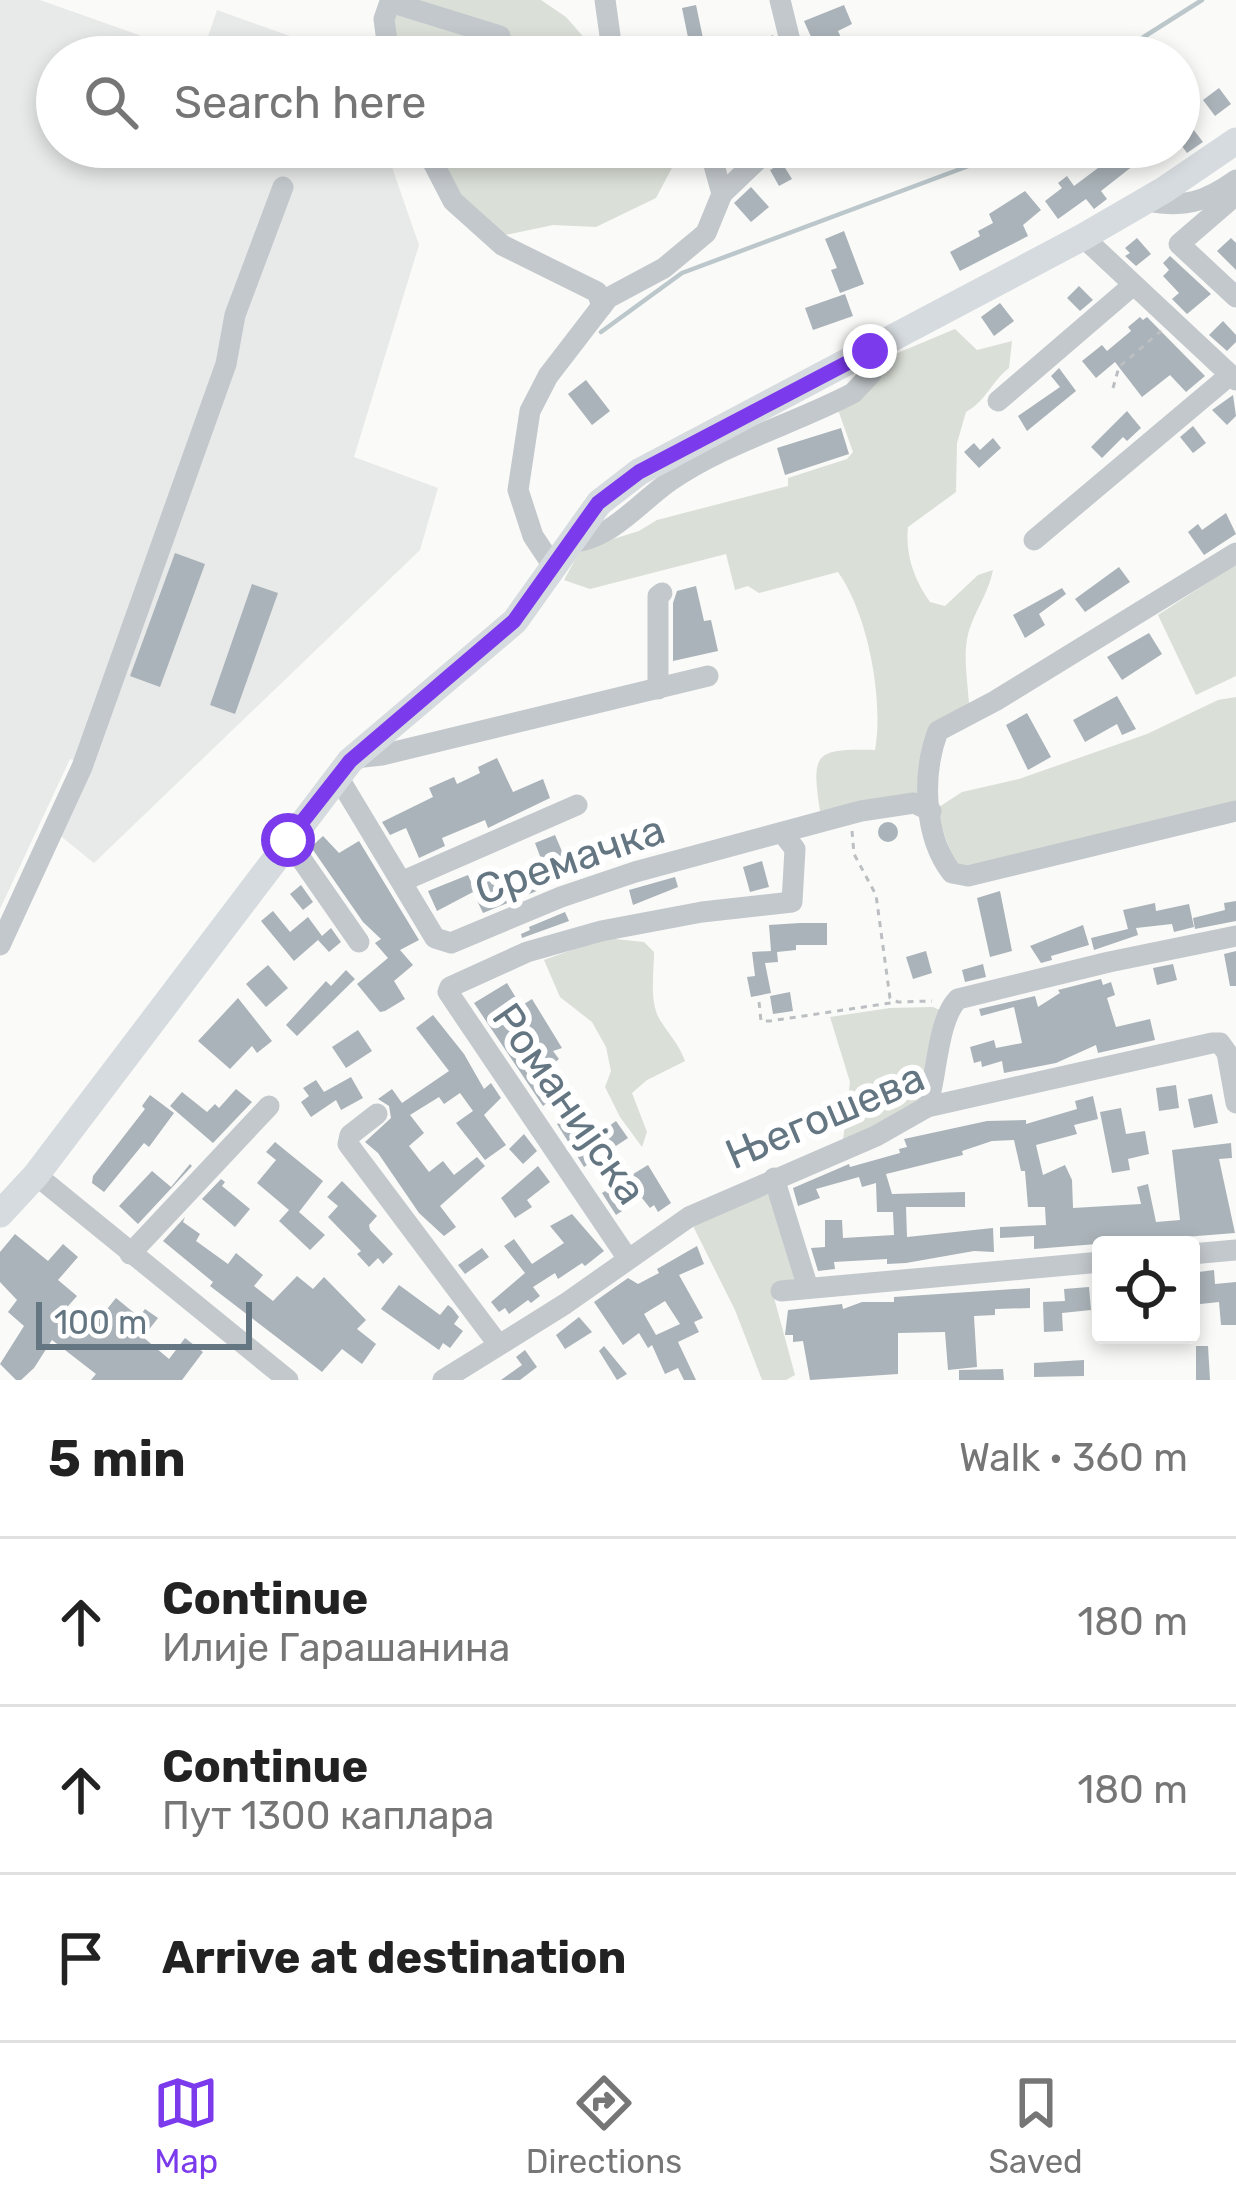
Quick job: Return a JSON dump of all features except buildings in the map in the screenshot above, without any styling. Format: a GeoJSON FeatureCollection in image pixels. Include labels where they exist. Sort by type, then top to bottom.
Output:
{"type":"FeatureCollection","features":[{"type":"Feature","properties":{"kind":"main road"},"geometry":{"type":"LineString","coordinates":[[1200,166],[1236,142]]}},
{"type":"Feature","properties":{"kind":"main road"},"geometry":{"type":"LineString","coordinates":[[0,1214],[36,1175],[346,768],[514,621],[598,503],[639,472],[1083,237],[1197,168]]}},
{"type":"Feature","properties":{"kind":"street"},"geometry":{"type":"LineString","coordinates":[[605,0],[610,36]]}},
{"type":"Feature","properties":{"kind":"street"},"geometry":{"type":"LineString","coordinates":[[780,0],[789,36]]}},
{"type":"Feature","properties":{"kind":"street"},"geometry":{"type":"LineString","coordinates":[[386,36],[384,19],[390,2],[500,35]]}},
{"type":"Feature","properties":{"kind":"street"},"geometry":{"type":"LineString","coordinates":[[436,168],[453,201],[502,245],[597,292],[602,306]]}},
{"type":"Feature","properties":{"kind":"street"},"geometry":{"type":"LineString","coordinates":[[715,168],[722,194]]}},
{"type":"Feature","properties":{"kind":"street"},"geometry":{"type":"LineString","coordinates":[[561,554],[533,536],[518,490],[530,411],[548,376],[608,298],[664,268],[706,233],[722,194],[749,168]]}},
{"type":"Feature","properties":{"kind":"street"},"geometry":{"type":"LineString","coordinates":[[1236,180],[1179,244],[1236,297]]}},
{"type":"Feature","properties":{"kind":"street"},"geometry":{"type":"LineString","coordinates":[[0,945],[82,767],[226,364],[235,315],[283,187]]}},
{"type":"Feature","properties":{"kind":"street"},"geometry":{"type":"LineString","coordinates":[[1147,201],[1212,205],[1236,195]]}},
{"type":"Feature","properties":{"kind":"street"},"geometry":{"type":"LineString","coordinates":[[1034,540],[1233,377],[1083,237]]}},
{"type":"Feature","properties":{"kind":"street"},"geometry":{"type":"LineString","coordinates":[[998,401],[1132,286]]}},
{"type":"Feature","properties":{"kind":"street"},"geometry":{"type":"LineString","coordinates":[[1236,553],[995,701],[938,730],[930,752],[924,803],[942,860],[952,872],[968,876],[1236,811]]}},
{"type":"Feature","properties":{"kind":"street"},"geometry":{"type":"LineString","coordinates":[[658,689],[658,596],[662,592]]}},
{"type":"Feature","properties":{"kind":"street"},"geometry":{"type":"LineString","coordinates":[[346,768],[707,676]]}},
{"type":"Feature","properties":{"kind":"street","name":"Сремачка"},"geometry":{"type":"LineString","coordinates":[[346,768],[435,938],[451,943],[635,872],[861,812],[924,803]]}},
{"type":"Feature","properties":{"kind":"street"},"geometry":{"type":"LineString","coordinates":[[403,881],[577,805]]}},
{"type":"Feature","properties":{"kind":"street","name":"Романијска"},"geometry":{"type":"LineString","coordinates":[[628,1259],[448,992],[527,952],[602,931],[702,912],[792,902],[795,849],[784,835]]}},
{"type":"Feature","properties":{"kind":"street"},"geometry":{"type":"LineString","coordinates":[[288,840],[359,942]]}},
{"type":"Feature","properties":{"kind":"street"},"geometry":{"type":"LineString","coordinates":[[927,1107],[951,1005],[958,999],[1236,936]]}},
{"type":"Feature","properties":{"kind":"street","name":"Његошева"},"geometry":{"type":"LineString","coordinates":[[443,1380],[689,1217],[876,1136],[927,1107],[1212,1043],[1220,1043],[1227,1053],[1236,1103]]}},
{"type":"Feature","properties":{"kind":"street"},"geometry":{"type":"LineString","coordinates":[[130,1254],[269,1106]]}},
{"type":"Feature","properties":{"kind":"street"},"geometry":{"type":"LineString","coordinates":[[377,1114],[350,1136],[348,1144],[498,1344]]}},
{"type":"Feature","properties":{"kind":"street"},"geometry":{"type":"LineString","coordinates":[[36,1175],[274,1376]]}},
{"type":"Feature","properties":{"kind":"street"},"geometry":{"type":"LineString","coordinates":[[774,1178],[808,1288]]}},
{"type":"Feature","properties":{"kind":"street"},"geometry":{"type":"LineString","coordinates":[[1200,1253],[1236,1250]]}},
{"type":"Feature","properties":{"kind":"street"},"geometry":{"type":"LineString","coordinates":[[782,1291],[1092,1263]]}},
{"type":"Feature","properties":{"kind":"path"},"geometry":{"type":"LineString","coordinates":[[1113,388],[1119,367],[1172,322]]}},
{"type":"Feature","properties":{"kind":"path"},"geometry":{"type":"LineString","coordinates":[[861,812],[850,835],[854,854],[876,895],[886,990],[898,1002]]}},
{"type":"Feature","properties":{"kind":"path"},"geometry":{"type":"LineString","coordinates":[[759,1002],[761,1021],[898,1002],[951,1005]]}},
{"type":"Feature","properties":{"kind":"shaded area"},"geometry":{"type":"Polygon","coordinates":[[[0,0],[40,0],[142,36],[36,36],[36,168],[392,168],[419,245],[354,457],[438,488],[420,550],[94,863],[58,834],[85,763],[70,759],[0,909],[0,0]]]}},
{"type":"Feature","properties":{"kind":"shaded area"},"geometry":{"type":"Polygon","coordinates":[[[390,0],[541,0],[583,36],[394,36],[390,0]]]}},
{"type":"Feature","properties":{"kind":"shaded area"},"geometry":{"type":"Polygon","coordinates":[[[217,10],[290,36],[208,36],[217,10]]]}},
{"type":"Feature","properties":{"kind":"shaded area"},"geometry":{"type":"Polygon","coordinates":[[[440,168],[672,168],[656,198],[596,227],[553,225],[505,235],[456,197],[440,168]]]}},
{"type":"Feature","properties":{"kind":"shaded area"},"geometry":{"type":"Polygon","coordinates":[[[955,329],[977,350],[1012,341],[1009,368],[966,412],[957,443],[956,492],[908,527],[912,566],[930,602],[945,606],[978,575],[993,570],[968,635],[969,705],[945,720],[921,792],[820,811],[816,776],[822,758],[840,751],[875,750],[877,730],[871,658],[858,610],[838,572],[759,593],[748,586],[735,590],[726,554],[590,589],[564,580],[581,549],[639,531],[657,520],[788,486],[788,478],[847,459],[853,452],[837,407],[883,359],[955,329]]]}},
{"type":"Feature","properties":{"kind":"shaded area"},"geometry":{"type":"Polygon","coordinates":[[[1236,564],[1236,676],[1196,695],[1158,615],[1236,564]]]}},
{"type":"Feature","properties":{"kind":"shaded area"},"geometry":{"type":"Polygon","coordinates":[[[1236,697],[1236,806],[992,869],[955,866],[936,809],[962,792],[1019,779],[1236,697]]]}},
{"type":"Feature","properties":{"kind":"shaded area"},"geometry":{"type":"Polygon","coordinates":[[[605,938],[644,942],[654,952],[654,1005],[685,1061],[632,1093],[647,1132],[642,1147],[605,1087],[611,1071],[606,1047],[592,1022],[560,997],[544,960],[605,938]]]}},
{"type":"Feature","properties":{"kind":"shaded area"},"geometry":{"type":"Polygon","coordinates":[[[940,1010],[925,1098],[895,1118],[843,1140],[850,1082],[830,1017],[940,1010]]]}},
{"type":"Feature","properties":{"kind":"shaded area"},"geometry":{"type":"Polygon","coordinates":[[[767,1194],[795,1278],[773,1294],[795,1375],[786,1380],[762,1380],[735,1310],[693,1226],[767,1194]]]}},
{"type":"Feature","properties":{"kind":"waterway"},"geometry":{"type":"LineString","coordinates":[[1145,36],[1202,0]]}},
{"type":"Feature","properties":{"kind":"waterway"},"geometry":{"type":"LineString","coordinates":[[601,332],[682,273],[963,168]]}},
{"type":"Feature","properties":{"kind":"route"},"geometry":{"type":"LineString","coordinates":[[288,840],[350,761],[514,621],[598,503],[639,472],[870,351]]}}]}
